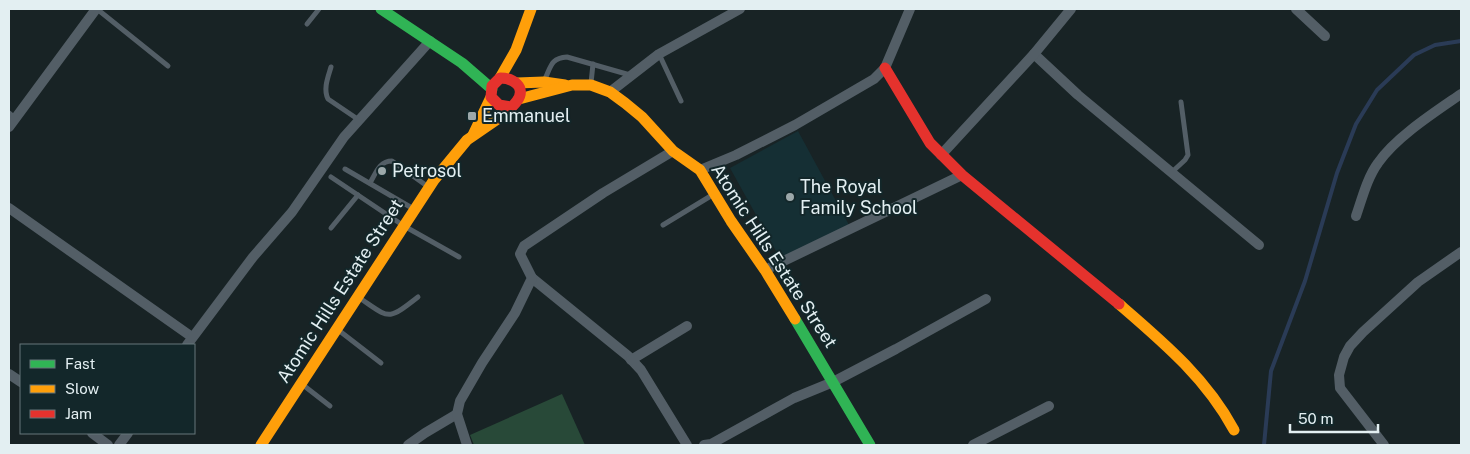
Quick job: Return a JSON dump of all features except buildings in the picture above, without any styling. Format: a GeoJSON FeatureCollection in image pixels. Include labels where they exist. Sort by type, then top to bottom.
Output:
{"type":"FeatureCollection","features":[{"type":"Feature","properties":{"kind":"street"},"geometry":{"type":"LineString","coordinates":[[11,120],[96,9]]}},
{"type":"Feature","properties":{"kind":"street"},"geometry":{"type":"LineString","coordinates":[[381,9],[462,63],[502,84],[520,90],[515,103],[501,107],[497,105],[502,84],[531,9]]}},
{"type":"Feature","properties":{"kind":"street"},"geometry":{"type":"LineString","coordinates":[[610,92],[659,54],[740,9]]}},
{"type":"Feature","properties":{"kind":"street"},"geometry":{"type":"LineString","coordinates":[[700,170],[736,155],[795,125],[874,79],[885,68],[910,9]]}},
{"type":"Feature","properties":{"kind":"street"},"geometry":{"type":"LineString","coordinates":[[941,155],[1034,54],[1072,9]]}},
{"type":"Feature","properties":{"kind":"street"},"geometry":{"type":"LineString","coordinates":[[1296,9],[1325,36]]}},
{"type":"Feature","properties":{"kind":"street"},"geometry":{"type":"LineString","coordinates":[[9,208],[189,341],[253,257],[292,212],[344,136],[430,42]]}},
{"type":"Feature","properties":{"kind":"street"},"geometry":{"type":"LineString","coordinates":[[1034,54],[1078,95],[1259,245]]}},
{"type":"Feature","properties":{"kind":"street"},"geometry":{"type":"LineString","coordinates":[[885,68],[930,143],[941,155],[962,175],[1101,287],[1158,338],[1194,372],[1226,413],[1234,430]]}},
{"type":"Feature","properties":{"kind":"street","name":"Atomic Hills Estate Street"},"geometry":{"type":"LineString","coordinates":[[473,136],[502,84],[544,82],[572,86]]}},
{"type":"Feature","properties":{"kind":"street","name":"Atomic Hills Estate Street"},"geometry":{"type":"LineString","coordinates":[[261,445],[414,209],[457,152],[473,136],[492,124],[515,103],[581,84],[591,85],[610,92],[642,117],[673,151],[700,170],[765,270],[870,445]]}},
{"type":"Feature","properties":{"kind":"street"},"geometry":{"type":"LineString","coordinates":[[1356,216],[1365,190],[1378,163],[1397,142],[1461,94]]}},
{"type":"Feature","properties":{"kind":"street"},"geometry":{"type":"LineString","coordinates":[[673,151],[603,193],[524,246],[520,254],[532,278],[641,370],[687,445]]}},
{"type":"Feature","properties":{"kind":"street"},"geometry":{"type":"LineString","coordinates":[[765,270],[962,175]]}},
{"type":"Feature","properties":{"kind":"street"},"geometry":{"type":"LineString","coordinates":[[1384,445],[1351,405],[1340,388],[1339,375],[1344,357],[1350,346],[1363,332],[1418,282],[1461,252]]}},
{"type":"Feature","properties":{"kind":"street"},"geometry":{"type":"LineString","coordinates":[[466,445],[457,414],[460,401],[482,362],[515,313],[532,278]]}},
{"type":"Feature","properties":{"kind":"street"},"geometry":{"type":"LineString","coordinates":[[704,445],[711,444],[794,398],[833,382],[986,299]]}},
{"type":"Feature","properties":{"kind":"street"},"geometry":{"type":"LineString","coordinates":[[631,360],[687,326]]}},
{"type":"Feature","properties":{"kind":"street"},"geometry":{"type":"LineString","coordinates":[[9,374],[20,381]]}},
{"type":"Feature","properties":{"kind":"street"},"geometry":{"type":"LineString","coordinates":[[973,445],[1049,406]]}},
{"type":"Feature","properties":{"kind":"street"},"geometry":{"type":"LineString","coordinates":[[408,445],[424,432],[457,414]]}},
{"type":"Feature","properties":{"kind":"street"},"geometry":{"type":"LineString","coordinates":[[93,434],[108,445]]}},
{"type":"Feature","properties":{"kind":"street"},"geometry":{"type":"LineString","coordinates":[[119,445],[127,434]]}},
{"type":"Feature","properties":{"kind":"lane"},"geometry":{"type":"LineString","coordinates":[[96,9],[168,66]]}},
{"type":"Feature","properties":{"kind":"lane"},"geometry":{"type":"LineString","coordinates":[[307,24],[319,9]]}},
{"type":"Feature","properties":{"kind":"lane"},"geometry":{"type":"LineString","coordinates":[[659,54],[681,101]]}},
{"type":"Feature","properties":{"kind":"lane"},"geometry":{"type":"LineString","coordinates":[[544,82],[554,60],[567,56],[631,75]]}},
{"type":"Feature","properties":{"kind":"lane"},"geometry":{"type":"LineString","coordinates":[[591,85],[592,64]]}},
{"type":"Feature","properties":{"kind":"lane"},"geometry":{"type":"LineString","coordinates":[[331,67],[325,87],[328,99],[359,120]]}},
{"type":"Feature","properties":{"kind":"lane"},"geometry":{"type":"LineString","coordinates":[[1172,172],[1188,155],[1181,102]]}},
{"type":"Feature","properties":{"kind":"lane"},"geometry":{"type":"LineString","coordinates":[[370,183],[381,164],[386,161],[392,161],[430,188]]}},
{"type":"Feature","properties":{"kind":"lane"},"geometry":{"type":"LineString","coordinates":[[345,169],[414,209]]}},
{"type":"Feature","properties":{"kind":"lane"},"geometry":{"type":"LineString","coordinates":[[331,177],[404,226],[460,257]]}},
{"type":"Feature","properties":{"kind":"lane"},"geometry":{"type":"LineString","coordinates":[[663,225],[715,194]]}},
{"type":"Feature","properties":{"kind":"lane"},"geometry":{"type":"LineString","coordinates":[[331,228],[358,195]]}},
{"type":"Feature","properties":{"kind":"lane"},"geometry":{"type":"LineString","coordinates":[[357,297],[385,315],[398,312],[418,297]]}},
{"type":"Feature","properties":{"kind":"lane"},"geometry":{"type":"LineString","coordinates":[[337,329],[381,363]]}},
{"type":"Feature","properties":{"kind":"lane"},"geometry":{"type":"LineString","coordinates":[[301,383],[330,406]]}},
{"type":"Feature","properties":{"kind":"shaded area","name":"The Royal Family School"},"geometry":{"type":"Polygon","coordinates":[[[798,131],[849,225],[781,260],[730,168],[798,131]]]}},
{"type":"Feature","properties":{"kind":"green space"},"geometry":{"type":"Polygon","coordinates":[[[562,394],[585,445],[474,445],[470,435],[562,394]]]}},
{"type":"Feature","properties":{"kind":"waterway"},"geometry":{"type":"LineString","coordinates":[[1264,445],[1271,371],[1305,281],[1337,173],[1356,124],[1377,90],[1414,55],[1435,45],[1461,41]]}},
{"type":"Feature","properties":{"kind":"traffic: fast"},"geometry":{"type":"LineString","coordinates":[[381,9],[462,63],[492,89]]}},
{"type":"Feature","properties":{"kind":"traffic: fast"},"geometry":{"type":"LineString","coordinates":[[795,319],[870,445]]}},
{"type":"Feature","properties":{"kind":"traffic: slow"},"geometry":{"type":"LineString","coordinates":[[500,78],[516,50],[531,9]]}},
{"type":"Feature","properties":{"kind":"traffic: slow"},"geometry":{"type":"LineString","coordinates":[[517,83],[544,82],[565,85]]}},
{"type":"Feature","properties":{"kind":"traffic: slow"},"geometry":{"type":"LineString","coordinates":[[519,99],[572,85],[591,85],[610,92],[625,103],[642,117],[673,151],[700,170],[795,319]]}},
{"type":"Feature","properties":{"kind":"traffic: slow"},"geometry":{"type":"LineString","coordinates":[[473,135],[491,97]]}},
{"type":"Feature","properties":{"kind":"traffic: slow"},"geometry":{"type":"LineString","coordinates":[[261,445],[434,180],[467,140],[499,118]]}},
{"type":"Feature","properties":{"kind":"traffic: slow"},"geometry":{"type":"LineString","coordinates":[[1119,304],[1197,377],[1223,411],[1234,430]]}},
{"type":"Feature","properties":{"kind":"traffic: jam"},"geometry":{"type":"LineString","coordinates":[[885,68],[930,143],[962,175],[1119,304]]}},
{"type":"Feature","properties":{"kind":"traffic: jam"},"geometry":{"type":"LineString","coordinates":[[499,118],[515,104],[520,96],[517,84],[505,78],[500,78],[492,86],[491,97],[499,105],[511,107]]}},
{"type":"Feature","properties":{"kind":"place","name":"Emmanuel"},"geometry":{"type":"Point","coordinates":[472,116]}},
{"type":"Feature","properties":{"kind":"place","name":"Petrosol"},"geometry":{"type":"Point","coordinates":[382,171]}},
{"type":"Feature","properties":{"kind":"place","name":"The Royal Family School"},"geometry":{"type":"Point","coordinates":[790,197]}}]}
